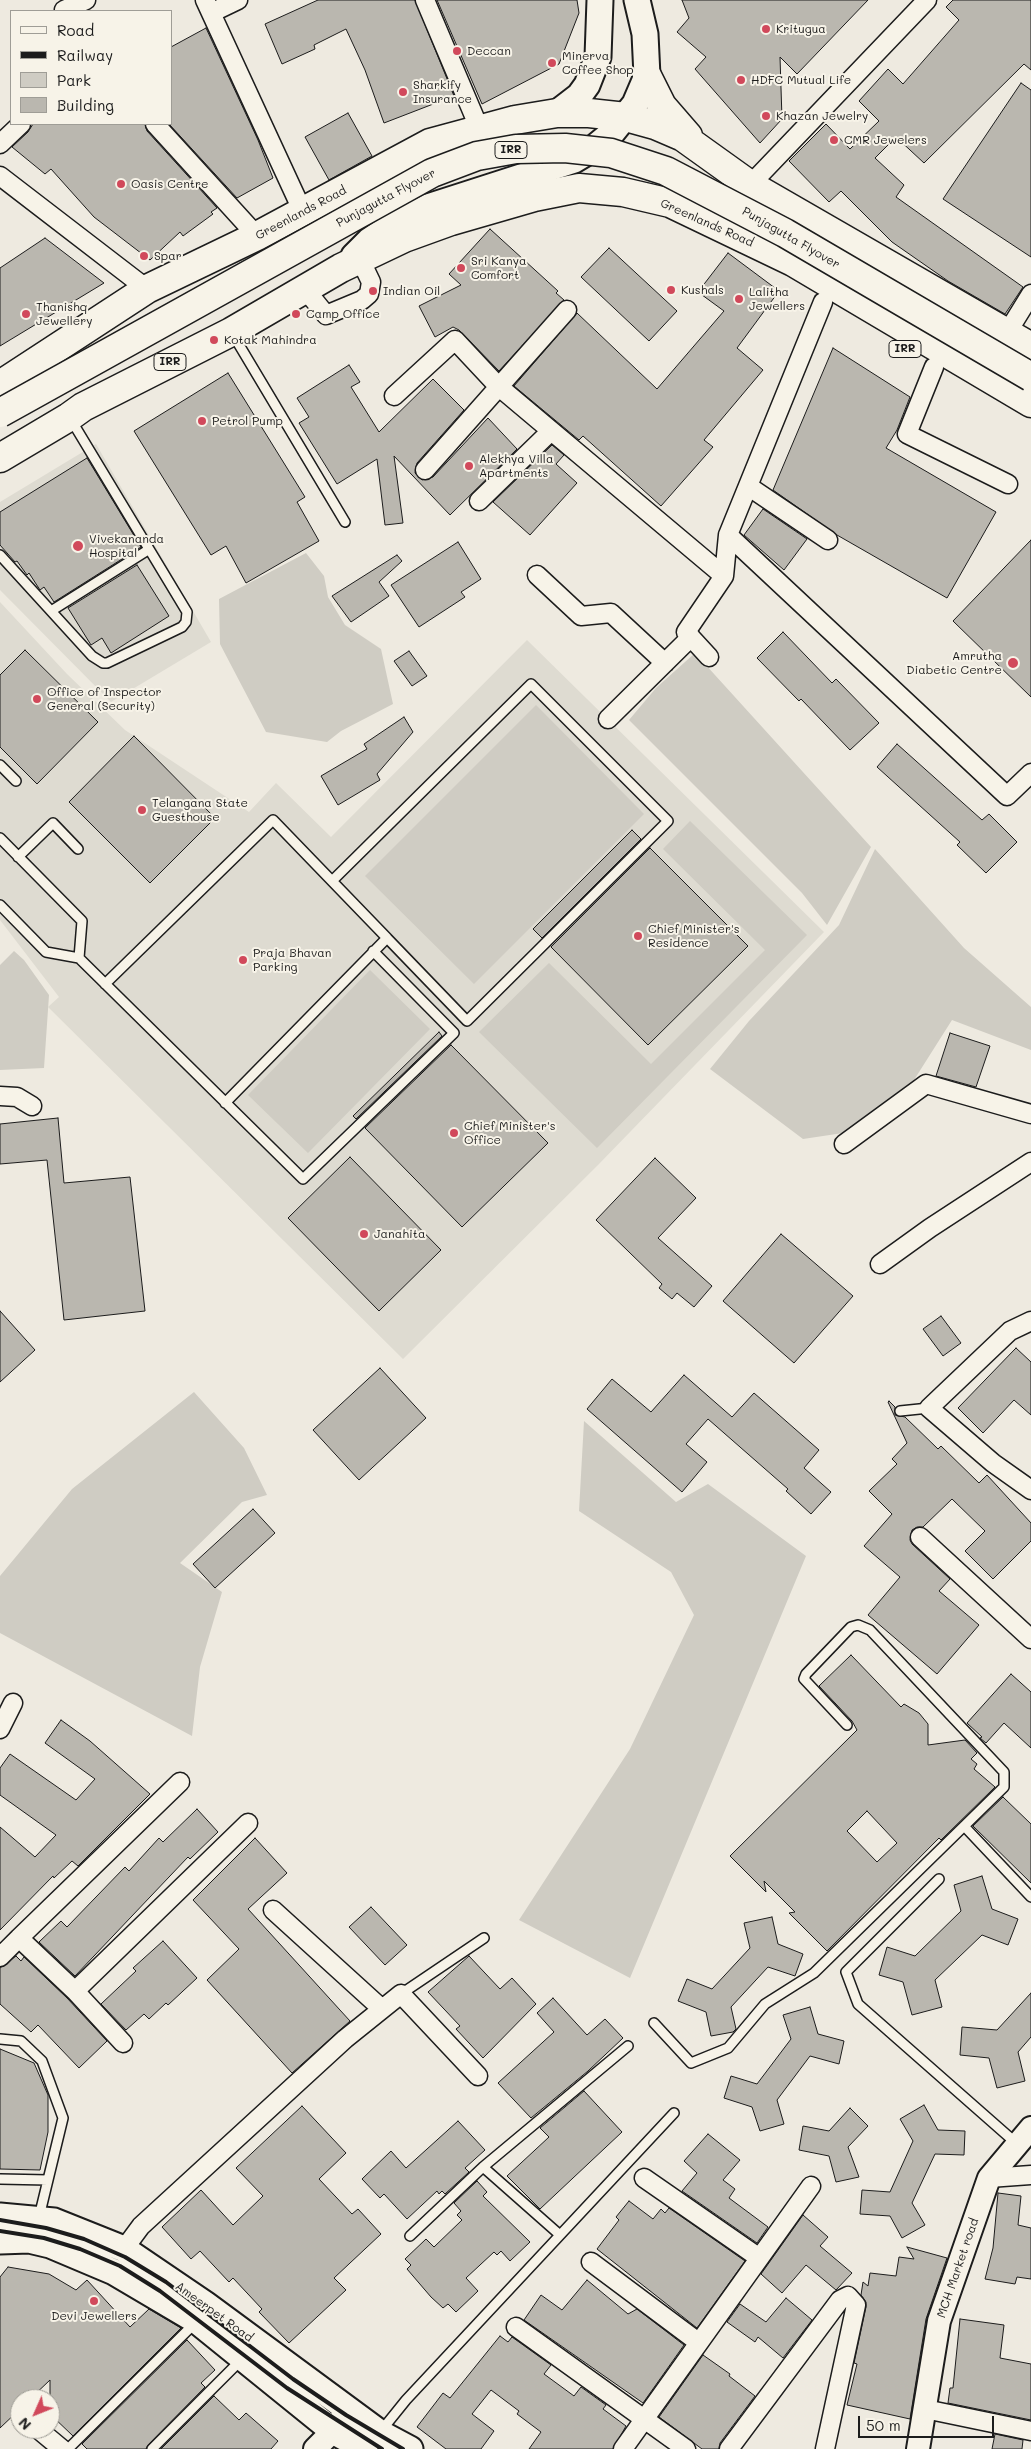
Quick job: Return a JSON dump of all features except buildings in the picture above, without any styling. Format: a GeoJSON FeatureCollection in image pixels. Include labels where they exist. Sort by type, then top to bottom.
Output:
{"type":"FeatureCollection","features":[{"type":"Feature","properties":{"kind":"main road"},"geometry":{"type":"LineString","coordinates":[[557,113],[580,96],[587,85],[598,57],[600,0]]}},
{"type":"Feature","properties":{"kind":"main road"},"geometry":{"type":"LineString","coordinates":[[637,0],[645,34],[647,76],[662,106],[683,132],[709,154]]}},
{"type":"Feature","properties":{"kind":"main road"},"geometry":{"type":"LineString","coordinates":[[626,117],[635,104],[647,76]]}},
{"type":"Feature","properties":{"kind":"main road","name":"Greenlands Road"},"geometry":{"type":"LineString","coordinates":[[0,385],[147,288],[257,236],[302,210],[430,143],[516,120],[557,113],[589,113],[626,117],[655,125],[683,137],[750,185],[1031,347]]}},
{"type":"Feature","properties":{"kind":"main road","name":"Greenlands Road"},"geometry":{"type":"LineString","coordinates":[[351,263],[369,241],[396,223],[428,207],[574,160],[594,148],[611,134],[626,117]]}},
{"type":"Feature","properties":{"kind":"main road","name":"Punjagutta Flyover"},"geometry":{"type":"LineString","coordinates":[[0,413],[432,173],[477,156],[516,149],[565,148],[611,153],[666,171],[785,233],[1031,377]]}},
{"type":"Feature","properties":{"kind":"main road","name":"Greenlands Road"},"geometry":{"type":"LineString","coordinates":[[0,458],[69,418],[83,407],[231,332],[351,263],[404,238],[451,221],[534,197],[579,188],[623,192],[670,203],[793,262]]}},
{"type":"Feature","properties":{"kind":"main road","name":"IRR"},"geometry":{"type":"LineString","coordinates":[[793,262],[810,294],[1031,422]]}},
{"type":"Feature","properties":{"kind":"main road","name":"Punjagutta Flyover"},"geometry":{"type":"LineString","coordinates":[[793,262],[1031,403]]}},
{"type":"Feature","properties":{"kind":"main road","name":"Ameerpet Road"},"geometry":{"type":"LineString","coordinates":[[0,2216],[54,2221],[124,2249],[205,2304],[347,2410],[372,2441]]}},
{"type":"Feature","properties":{"kind":"main road","name":"Ameerpet Road"},"geometry":{"type":"LineString","coordinates":[[0,2241],[29,2240],[50,2245],[114,2272],[197,2321],[333,2431],[410,2449]]}},
{"type":"Feature","properties":{"kind":"street"},"geometry":{"type":"LineString","coordinates":[[64,10],[86,0]]}},
{"type":"Feature","properties":{"kind":"street"},"geometry":{"type":"LineString","coordinates":[[238,0],[208,6],[302,210]]}},
{"type":"Feature","properties":{"kind":"street"},"geometry":{"type":"LineString","coordinates":[[425,0],[480,130]]}},
{"type":"Feature","properties":{"kind":"street"},"geometry":{"type":"LineString","coordinates":[[750,185],[927,0]]}},
{"type":"Feature","properties":{"kind":"street"},"geometry":{"type":"LineString","coordinates":[[0,144],[20,125]]}},
{"type":"Feature","properties":{"kind":"street"},"geometry":{"type":"LineString","coordinates":[[156,125],[257,236]]}},
{"type":"Feature","properties":{"kind":"street"},"geometry":{"type":"LineString","coordinates":[[0,176],[147,288]]}},
{"type":"Feature","properties":{"kind":"street"},"geometry":{"type":"LineString","coordinates":[[305,289],[326,314],[362,300],[370,294],[371,282],[351,263]]}},
{"type":"Feature","properties":{"kind":"street"},"geometry":{"type":"LineString","coordinates":[[1007,333],[1031,294]]}},
{"type":"Feature","properties":{"kind":"street"},"geometry":{"type":"LineString","coordinates":[[709,657],[686,632],[724,576],[728,535],[823,302]]}},
{"type":"Feature","properties":{"kind":"street"},"geometry":{"type":"LineString","coordinates":[[426,470],[498,386],[567,310]]}},
{"type":"Feature","properties":{"kind":"street"},"geometry":{"type":"LineString","coordinates":[[394,396],[455,340],[498,386],[724,576]]}},
{"type":"Feature","properties":{"kind":"street"},"geometry":{"type":"LineString","coordinates":[[934,367],[907,434],[1008,484]]}},
{"type":"Feature","properties":{"kind":"street"},"geometry":{"type":"LineString","coordinates":[[480,501],[551,431]]}},
{"type":"Feature","properties":{"kind":"street"},"geometry":{"type":"LineString","coordinates":[[748,486],[828,540]]}},
{"type":"Feature","properties":{"kind":"street"},"geometry":{"type":"LineString","coordinates":[[728,535],[1007,796],[1031,773]]}},
{"type":"Feature","properties":{"kind":"street"},"geometry":{"type":"LineString","coordinates":[[537,575],[581,616],[611,613],[665,663]]}},
{"type":"Feature","properties":{"kind":"street"},"geometry":{"type":"LineString","coordinates":[[608,719],[691,637]]}},
{"type":"Feature","properties":{"kind":"street"},"geometry":{"type":"LineString","coordinates":[[844,1144],[926,1084],[1031,1114]]}},
{"type":"Feature","properties":{"kind":"street"},"geometry":{"type":"LineString","coordinates":[[0,1096],[17,1097],[32,1106]]}},
{"type":"Feature","properties":{"kind":"street"},"geometry":{"type":"LineString","coordinates":[[880,1264],[930,1228],[1031,1162]]}},
{"type":"Feature","properties":{"kind":"street"},"geometry":{"type":"LineString","coordinates":[[1031,1321],[1010,1331],[930,1408],[993,1463],[1031,1490]]}},
{"type":"Feature","properties":{"kind":"street"},"geometry":{"type":"LineString","coordinates":[[920,1536],[1031,1639]]}},
{"type":"Feature","properties":{"kind":"street"},"geometry":{"type":"LineString","coordinates":[[0,1729],[13,1703]]}},
{"type":"Feature","properties":{"kind":"street"},"geometry":{"type":"LineString","coordinates":[[0,1957],[180,1782]]}},
{"type":"Feature","properties":{"kind":"street"},"geometry":{"type":"LineString","coordinates":[[75,1991],[248,1823]]}},
{"type":"Feature","properties":{"kind":"street"},"geometry":{"type":"LineString","coordinates":[[273,1910],[382,2009]]}},
{"type":"Feature","properties":{"kind":"street"},"geometry":{"type":"LineString","coordinates":[[19,1938],[75,1991],[123,2044]]}},
{"type":"Feature","properties":{"kind":"street"},"geometry":{"type":"LineString","coordinates":[[124,2249],[141,2226],[345,2039],[401,1994],[478,2076]]}},
{"type":"Feature","properties":{"kind":"street"},"geometry":{"type":"LineString","coordinates":[[989,2178],[1024,2136]]}},
{"type":"Feature","properties":{"kind":"street"},"geometry":{"type":"LineString","coordinates":[[989,2178],[1031,2175]]}},
{"type":"Feature","properties":{"kind":"street"},"geometry":{"type":"LineString","coordinates":[[644,2178],[758,2257]]}},
{"type":"Feature","properties":{"kind":"street","name":"MCH Market road"},"geometry":{"type":"LineString","coordinates":[[918,2449],[939,2320],[989,2178]]}},
{"type":"Feature","properties":{"kind":"street"},"geometry":{"type":"LineString","coordinates":[[623,2449],[758,2257],[811,2186]]}},
{"type":"Feature","properties":{"kind":"street"},"geometry":{"type":"LineString","coordinates":[[591,2262],[698,2342]]}},
{"type":"Feature","properties":{"kind":"street"},"geometry":{"type":"LineString","coordinates":[[729,2449],[840,2300],[848,2296],[856,2305],[826,2449]]}},
{"type":"Feature","properties":{"kind":"street"},"geometry":{"type":"LineString","coordinates":[[516,2327],[686,2449]]}},
{"type":"Feature","properties":{"kind":"street"},"geometry":{"type":"LineString","coordinates":[[925,2409],[1031,2430]]}},
{"type":"Feature","properties":{"kind":"street"},"geometry":{"type":"LineString","coordinates":[[315,2449],[333,2431],[347,2410]]}},
{"type":"Feature","properties":{"kind":"street"},"geometry":{"type":"LineString","coordinates":[[50,2439],[62,2449]]}},
{"type":"Feature","properties":{"kind":"lane"},"geometry":{"type":"LineString","coordinates":[[231,332],[345,522]]}},
{"type":"Feature","properties":{"kind":"lane"},"geometry":{"type":"LineString","coordinates":[[0,555],[98,661],[107,664],[182,627],[186,622],[187,612],[69,418]]}},
{"type":"Feature","properties":{"kind":"lane"},"geometry":{"type":"LineString","coordinates":[[51,611],[148,550]]}},
{"type":"Feature","properties":{"kind":"lane"},"geometry":{"type":"LineString","coordinates":[[105,984],[272,820],[467,1021],[668,821],[531,684],[332,881]]}},
{"type":"Feature","properties":{"kind":"lane"},"geometry":{"type":"LineString","coordinates":[[0,765],[16,781]]}},
{"type":"Feature","properties":{"kind":"lane"},"geometry":{"type":"LineString","coordinates":[[18,857],[53,823],[78,850]]}},
{"type":"Feature","properties":{"kind":"lane"},"geometry":{"type":"LineString","coordinates":[[0,838],[82,921],[79,958]]}},
{"type":"Feature","properties":{"kind":"lane"},"geometry":{"type":"LineString","coordinates":[[0,905],[46,952],[79,958],[303,1180],[454,1033],[373,951]]}},
{"type":"Feature","properties":{"kind":"lane"},"geometry":{"type":"LineString","coordinates":[[225,1103],[387,938]]}},
{"type":"Feature","properties":{"kind":"lane"},"geometry":{"type":"LineString","coordinates":[[900,1412],[930,1408]]}},
{"type":"Feature","properties":{"kind":"lane"},"geometry":{"type":"LineString","coordinates":[[654,2023],[691,2063],[728,2048],[765,2004],[814,1973],[1004,1787],[1004,1772],[870,1630],[858,1625],[851,1627],[806,1674],[804,1679],[847,1725]]}},
{"type":"Feature","properties":{"kind":"lane"},"geometry":{"type":"LineString","coordinates":[[964,1826],[1031,1897]]}},
{"type":"Feature","properties":{"kind":"lane"},"geometry":{"type":"LineString","coordinates":[[940,1879],[846,1972],[858,2004],[1024,2136]]}},
{"type":"Feature","properties":{"kind":"lane"},"geometry":{"type":"LineString","coordinates":[[401,1994],[484,1938]]}},
{"type":"Feature","properties":{"kind":"lane"},"geometry":{"type":"LineString","coordinates":[[0,2039],[21,2041],[42,2061],[63,2118],[38,2220]]}},
{"type":"Feature","properties":{"kind":"lane"},"geometry":{"type":"LineString","coordinates":[[410,2236],[483,2167],[628,2046]]}},
{"type":"Feature","properties":{"kind":"lane"},"geometry":{"type":"LineString","coordinates":[[372,2441],[406,2400],[674,2113]]}},
{"type":"Feature","properties":{"kind":"lane"},"geometry":{"type":"LineString","coordinates":[[483,2167],[560,2235]]}},
{"type":"Feature","properties":{"kind":"lane"},"geometry":{"type":"LineString","coordinates":[[0,2179],[48,2180]]}},
{"type":"Feature","properties":{"kind":"lane"},"geometry":{"type":"LineString","coordinates":[[68,2449],[197,2321]]}},
{"type":"Feature","properties":{"kind":"lane"},"geometry":{"type":"LineString","coordinates":[[152,2449],[242,2358]]}},
{"type":"Feature","properties":{"kind":"shaded area","name":"Vivekananda Hospital"},"geometry":{"type":"Polygon","coordinates":[[[96,444],[211,642],[111,702],[0,590],[0,502],[96,444]]]}},
{"type":"Feature","properties":{"kind":"shaded area"},"geometry":{"type":"Polygon","coordinates":[[[0,602],[67,674],[125,730],[249,812],[276,783],[331,837],[527,640],[824,932],[598,1165],[403,1359],[48,1007],[59,997],[0,920],[0,602]]]}},
{"type":"Feature","properties":{"kind":"green space"},"geometry":{"type":"Polygon","coordinates":[[[306,553],[324,576],[328,597],[345,625],[381,649],[393,704],[341,731],[327,742],[266,732],[220,644],[219,599],[306,553]]]}},
{"type":"Feature","properties":{"kind":"green space"},"geometry":{"type":"Polygon","coordinates":[[[695,653],[871,847],[827,925],[802,893],[629,720],[656,688],[695,653]]]}},
{"type":"Feature","properties":{"kind":"green space"},"geometry":{"type":"Polygon","coordinates":[[[536,705],[644,814],[474,984],[365,876],[536,705]]]}},
{"type":"Feature","properties":{"kind":"green space"},"geometry":{"type":"Polygon","coordinates":[[[690,821],[807,935],[597,1148],[479,1032],[549,963],[651,1064],[765,950],[663,849],[690,821]]]}},
{"type":"Feature","properties":{"kind":"green space"},"geometry":{"type":"Polygon","coordinates":[[[875,849],[964,948],[1031,1007],[1031,1050],[952,1020],[914,1080],[843,1133],[803,1139],[710,1069],[749,1021],[839,925],[875,849]]]}},
{"type":"Feature","properties":{"kind":"green space"},"geometry":{"type":"Polygon","coordinates":[[[14,951],[24,960],[49,995],[44,1068],[0,1070],[0,965],[14,951]]]}},
{"type":"Feature","properties":{"kind":"green space"},"geometry":{"type":"Polygon","coordinates":[[[370,970],[430,1029],[308,1153],[248,1095],[370,970]]]}},
{"type":"Feature","properties":{"kind":"green space"},"geometry":{"type":"Polygon","coordinates":[[[194,1392],[244,1448],[267,1495],[242,1502],[180,1563],[222,1592],[200,1667],[192,1736],[0,1633],[0,1576],[72,1489],[194,1392]]]}},
{"type":"Feature","properties":{"kind":"green space"},"geometry":{"type":"Polygon","coordinates":[[[584,1421],[676,1502],[708,1484],[806,1556],[630,1978],[519,1920],[630,1749],[694,1615],[671,1572],[579,1511],[584,1421]]]}},
{"type":"Feature","properties":{"kind":"railway"},"geometry":{"type":"LineString","coordinates":[[0,2220],[46,2228],[84,2239],[125,2257],[166,2282],[293,2379],[346,2415],[403,2449]]}},
{"type":"Feature","properties":{"kind":"railway"},"geometry":{"type":"LineString","coordinates":[[0,2231],[44,2238],[80,2249],[120,2266],[160,2291],[287,2388],[382,2449]]}},
{"type":"Feature","properties":{"kind":"place","name":"Kritugua"},"geometry":{"type":"Point","coordinates":[766,29]}},
{"type":"Feature","properties":{"kind":"place","name":"Deccan"},"geometry":{"type":"Point","coordinates":[457,51]}},
{"type":"Feature","properties":{"kind":"place","name":"Minerva Coffee Shop"},"geometry":{"type":"Point","coordinates":[552,63]}},
{"type":"Feature","properties":{"kind":"place","name":"HDFC Mutual Life"},"geometry":{"type":"Point","coordinates":[741,80]}},
{"type":"Feature","properties":{"kind":"place","name":"Sharkify Insurance"},"geometry":{"type":"Point","coordinates":[403,92]}},
{"type":"Feature","properties":{"kind":"place","name":"Khazan Jewelry"},"geometry":{"type":"Point","coordinates":[766,116]}},
{"type":"Feature","properties":{"kind":"place","name":"CMR Jewelers"},"geometry":{"type":"Point","coordinates":[834,140]}},
{"type":"Feature","properties":{"kind":"place","name":"Oasis Centre"},"geometry":{"type":"Point","coordinates":[121,184]}},
{"type":"Feature","properties":{"kind":"place","name":"Spar"},"geometry":{"type":"Point","coordinates":[144,256]}},
{"type":"Feature","properties":{"kind":"place","name":"Sri Kanya Comfort"},"geometry":{"type":"Point","coordinates":[461,268]}},
{"type":"Feature","properties":{"kind":"place","name":"Kushals"},"geometry":{"type":"Point","coordinates":[671,290]}},
{"type":"Feature","properties":{"kind":"place","name":"Indian Oil"},"geometry":{"type":"Point","coordinates":[373,291]}},
{"type":"Feature","properties":{"kind":"place","name":"Lalitha Jewellers"},"geometry":{"type":"Point","coordinates":[739,299]}},
{"type":"Feature","properties":{"kind":"place","name":"Thanishq Jewellery"},"geometry":{"type":"Point","coordinates":[26,314]}},
{"type":"Feature","properties":{"kind":"place","name":"Camp Office"},"geometry":{"type":"Point","coordinates":[296,314]}},
{"type":"Feature","properties":{"kind":"place","name":"Kotak Mahindra"},"geometry":{"type":"Point","coordinates":[214,340]}},
{"type":"Feature","properties":{"kind":"place","name":"Petrol Pump"},"geometry":{"type":"Point","coordinates":[202,421]}},
{"type":"Feature","properties":{"kind":"place","name":"Alekhya Villa Apartments"},"geometry":{"type":"Point","coordinates":[469,466]}},
{"type":"Feature","properties":{"kind":"place","name":"Vivekananda Hospital"},"geometry":{"type":"Point","coordinates":[78,546]}},
{"type":"Feature","properties":{"kind":"place","name":"Amrutha Diabetic Centre"},"geometry":{"type":"Point","coordinates":[1013,663]}},
{"type":"Feature","properties":{"kind":"place","name":"Office of Inspector General (Security)"},"geometry":{"type":"Point","coordinates":[37,699]}},
{"type":"Feature","properties":{"kind":"place","name":"Telangana State Guesthouse"},"geometry":{"type":"Point","coordinates":[142,810]}},
{"type":"Feature","properties":{"kind":"place","name":"Chief Minister's Residence"},"geometry":{"type":"Point","coordinates":[638,936]}},
{"type":"Feature","properties":{"kind":"place","name":"Praja Bhavan Parking"},"geometry":{"type":"Point","coordinates":[243,960]}},
{"type":"Feature","properties":{"kind":"place","name":"Chief Minister's Office"},"geometry":{"type":"Point","coordinates":[454,1133]}},
{"type":"Feature","properties":{"kind":"place","name":"Janahita"},"geometry":{"type":"Point","coordinates":[364,1234]}},
{"type":"Feature","properties":{"kind":"place","name":"Devi Jewellers"},"geometry":{"type":"Point","coordinates":[94,2301]}}]}
